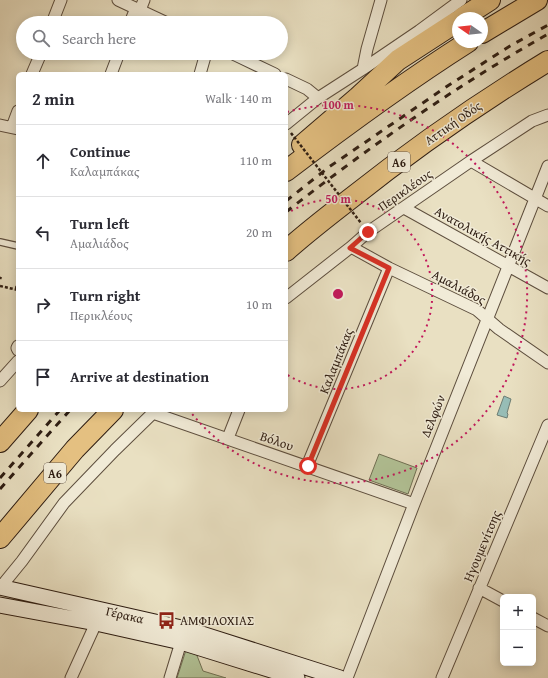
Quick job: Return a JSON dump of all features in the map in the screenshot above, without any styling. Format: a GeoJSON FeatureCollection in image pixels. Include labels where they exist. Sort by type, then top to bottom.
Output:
{"type":"FeatureCollection","features":[{"type":"Feature","properties":{"kind":"highway"},"geometry":{"type":"LineString","coordinates":[[471,12],[490,0]]}},
{"type":"Feature","properties":{"kind":"highway"},"geometry":{"type":"LineString","coordinates":[[488,29],[537,0]]}},
{"type":"Feature","properties":{"kind":"highway"},"geometry":{"type":"LineString","coordinates":[[288,156],[358,97],[398,60],[452,25]]}},
{"type":"Feature","properties":{"kind":"highway"},"geometry":{"type":"LineString","coordinates":[[288,170],[365,112],[459,48]]}},
{"type":"Feature","properties":{"kind":"highway","name":"Αττική Οδός"},"geometry":{"type":"LineString","coordinates":[[288,249],[379,176],[460,117],[548,61]]}},
{"type":"Feature","properties":{"kind":"highway"},"geometry":{"type":"LineString","coordinates":[[517,80],[548,72]]}},
{"type":"Feature","properties":{"kind":"highway"},"geometry":{"type":"LineString","coordinates":[[0,442],[26,412]]}},
{"type":"Feature","properties":{"kind":"highway","name":"Α6"},"geometry":{"type":"LineString","coordinates":[[0,538],[75,449],[111,412]]}},
{"type":"Feature","properties":{"kind":"street"},"geometry":{"type":"LineString","coordinates":[[55,16],[61,0]]}},
{"type":"Feature","properties":{"kind":"street"},"geometry":{"type":"LineString","coordinates":[[118,0],[140,6],[156,16]]}},
{"type":"Feature","properties":{"kind":"street"},"geometry":{"type":"LineString","coordinates":[[363,69],[366,50],[381,0]]}},
{"type":"Feature","properties":{"kind":"street"},"geometry":{"type":"LineString","coordinates":[[289,128],[318,98],[419,31],[461,0]]}},
{"type":"Feature","properties":{"kind":"street"},"geometry":{"type":"LineString","coordinates":[[134,16],[140,6]]}},
{"type":"Feature","properties":{"kind":"street"},"geometry":{"type":"LineString","coordinates":[[33,72],[37,60]]}},
{"type":"Feature","properties":{"kind":"street"},"geometry":{"type":"LineString","coordinates":[[112,72],[116,60]]}},
{"type":"Feature","properties":{"kind":"street"},"geometry":{"type":"LineString","coordinates":[[201,72],[204,60]]}},
{"type":"Feature","properties":{"kind":"street"},"geometry":{"type":"LineString","coordinates":[[246,60],[271,72]]}},
{"type":"Feature","properties":{"kind":"street"},"geometry":{"type":"LineString","coordinates":[[288,80],[307,89],[318,98]]}},
{"type":"Feature","properties":{"kind":"street","name":"Περικλέους"},"geometry":{"type":"LineString","coordinates":[[288,296],[368,232],[532,121],[548,115]]}},
{"type":"Feature","properties":{"kind":"street"},"geometry":{"type":"LineString","coordinates":[[0,125],[15,128]]}},
{"type":"Feature","properties":{"kind":"street"},"geometry":{"type":"LineString","coordinates":[[471,161],[548,206]]}},
{"type":"Feature","properties":{"kind":"street","name":"Δελφών"},"geometry":{"type":"LineString","coordinates":[[346,678],[548,166]]}},
{"type":"Feature","properties":{"kind":"street","name":"Ανατολικής Αττικής"},"geometry":{"type":"LineString","coordinates":[[404,208],[548,288]]}},
{"type":"Feature","properties":{"kind":"street","name":"Αμαλιάδος"},"geometry":{"type":"LineString","coordinates":[[350,248],[477,310],[499,329],[548,363]]}},
{"type":"Feature","properties":{"kind":"street","name":"Καλαμπάκας"},"geometry":{"type":"LineString","coordinates":[[308,466],[389,268]]}},
{"type":"Feature","properties":{"kind":"street"},"geometry":{"type":"LineString","coordinates":[[0,381],[16,363]]}},
{"type":"Feature","properties":{"kind":"street"},"geometry":{"type":"LineString","coordinates":[[0,588],[64,503],[154,412]]}},
{"type":"Feature","properties":{"kind":"street","name":"Βόλου"},"geometry":{"type":"LineString","coordinates":[[158,412],[414,504]]}},
{"type":"Feature","properties":{"kind":"street"},"geometry":{"type":"LineString","coordinates":[[228,438],[238,412]]}},
{"type":"Feature","properties":{"kind":"street","name":"Ηγουμενίτσης"},"geometry":{"type":"LineString","coordinates":[[442,678],[548,425]]}},
{"type":"Feature","properties":{"kind":"street","name":"Γέρακα"},"geometry":{"type":"LineString","coordinates":[[0,588],[186,629],[340,678]]}},
{"type":"Feature","properties":{"kind":"street"},"geometry":{"type":"LineString","coordinates":[[479,588],[500,599]]}},
{"type":"Feature","properties":{"kind":"street","name":"Γέρακα"},"geometry":{"type":"LineString","coordinates":[[0,605],[96,623],[181,642],[297,678]]}},
{"type":"Feature","properties":{"kind":"street"},"geometry":{"type":"LineString","coordinates":[[536,620],[548,626]]}},
{"type":"Feature","properties":{"kind":"street"},"geometry":{"type":"LineString","coordinates":[[71,678],[96,623]]}},
{"type":"Feature","properties":{"kind":"street"},"geometry":{"type":"LineString","coordinates":[[170,678],[181,642]]}},
{"type":"Feature","properties":{"kind":"lane"},"geometry":{"type":"LineString","coordinates":[[0,242],[16,246]]}},
{"type":"Feature","properties":{"kind":"path"},"geometry":{"type":"LineString","coordinates":[[289,128],[361,223]]}},
{"type":"Feature","properties":{"kind":"path"},"geometry":{"type":"LineString","coordinates":[[0,286],[16,290]]}},
{"type":"Feature","properties":{"kind":"green space"},"geometry":{"type":"Polygon","coordinates":[[[379,454],[417,468],[408,494],[369,480],[379,454]]]}},
{"type":"Feature","properties":{"kind":"green space"},"geometry":{"type":"Polygon","coordinates":[[[186,650],[196,653],[203,671],[226,678],[177,678],[186,650]]]}},
{"type":"Feature","properties":{"kind":"water"},"geometry":{"type":"Polygon","coordinates":[[[504,396],[511,399],[507,418],[497,415],[504,396]]]}},
{"type":"Feature","properties":{"kind":"railway"},"geometry":{"type":"LineString","coordinates":[[288,199],[329,167],[449,85],[510,46],[548,25]]}},
{"type":"Feature","properties":{"kind":"railway"},"geometry":{"type":"LineString","coordinates":[[288,210],[349,164],[414,118],[480,75],[548,34]]}},
{"type":"Feature","properties":{"kind":"railway"},"geometry":{"type":"LineString","coordinates":[[0,478],[58,412]]}},
{"type":"Feature","properties":{"kind":"railway"},"geometry":{"type":"LineString","coordinates":[[0,489],[68,412]]}},
{"type":"Feature","properties":{"kind":"place","name":"ΑΜΦΙΛΟΧΙΑΣ"},"geometry":{"type":"Point","coordinates":[167,620]}},
{"type":"Feature","properties":{"kind":"route"},"geometry":{"type":"LineString","coordinates":[[308,466],[389,268],[350,248],[368,232]]}}]}
